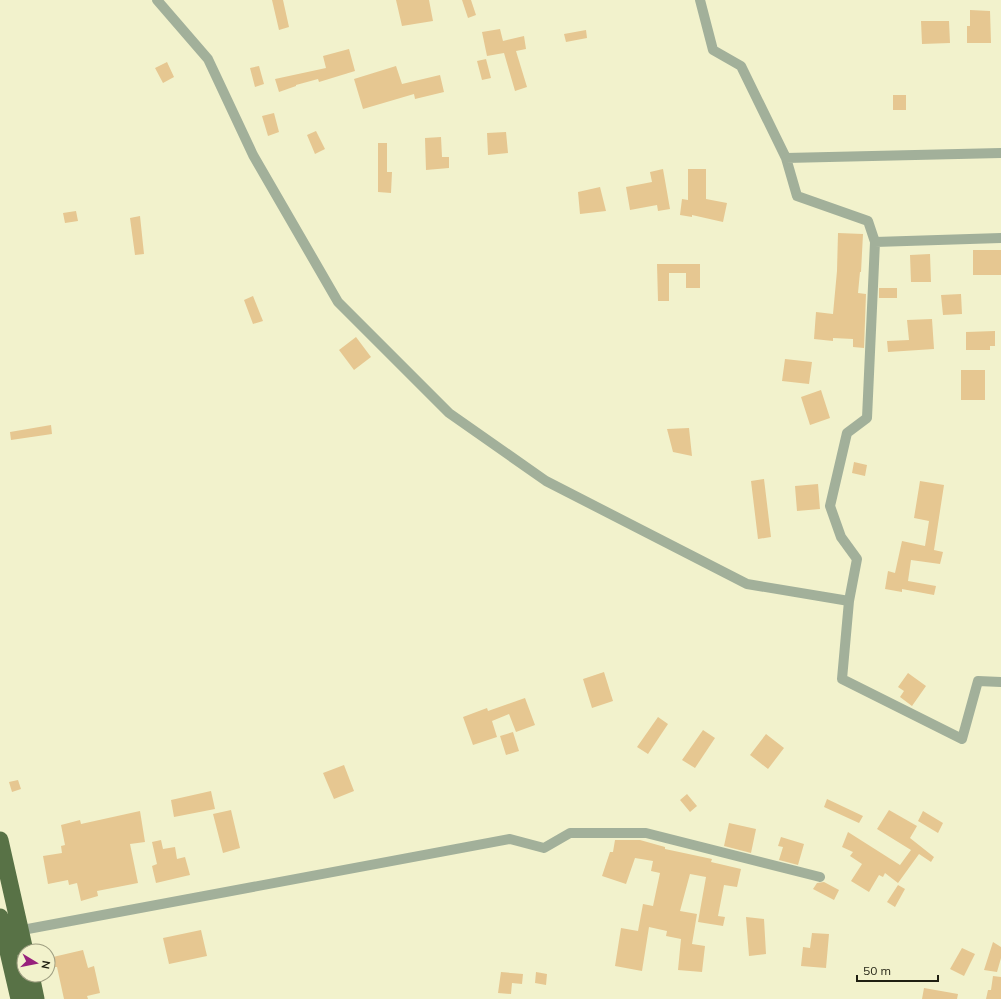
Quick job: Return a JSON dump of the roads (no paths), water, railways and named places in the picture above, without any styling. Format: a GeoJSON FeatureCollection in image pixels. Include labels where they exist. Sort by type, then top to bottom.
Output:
{"type":"FeatureCollection","features":[{"type":"Feature","properties":{"kind":"highway"},"geometry":{"type":"LineString","coordinates":[[0,840],[23,943]]}},
{"type":"Feature","properties":{"kind":"highway"},"geometry":{"type":"LineString","coordinates":[[0,917],[19,999]]}},
{"type":"Feature","properties":{"kind":"highway"},"geometry":{"type":"LineString","coordinates":[[32,983],[36,999]]}},
{"type":"Feature","properties":{"kind":"street"},"geometry":{"type":"LineString","coordinates":[[157,0],[208,59],[253,156],[338,302],[449,412],[546,481],[747,584],[849,601]]}},
{"type":"Feature","properties":{"kind":"street"},"geometry":{"type":"LineString","coordinates":[[700,0],[712,50],[741,66],[786,158],[797,196],[868,221],[875,242],[867,418],[847,433],[830,506],[841,537],[857,559],[849,601],[842,679],[962,739],[978,681],[1001,682]]}},
{"type":"Feature","properties":{"kind":"street"},"geometry":{"type":"LineString","coordinates":[[786,158],[1001,153]]}},
{"type":"Feature","properties":{"kind":"street"},"geometry":{"type":"LineString","coordinates":[[875,242],[1001,238]]}},
{"type":"Feature","properties":{"kind":"street"},"geometry":{"type":"LineString","coordinates":[[3,935],[20,930],[510,838],[544,848],[570,833],[646,833],[820,877]]}}]}
